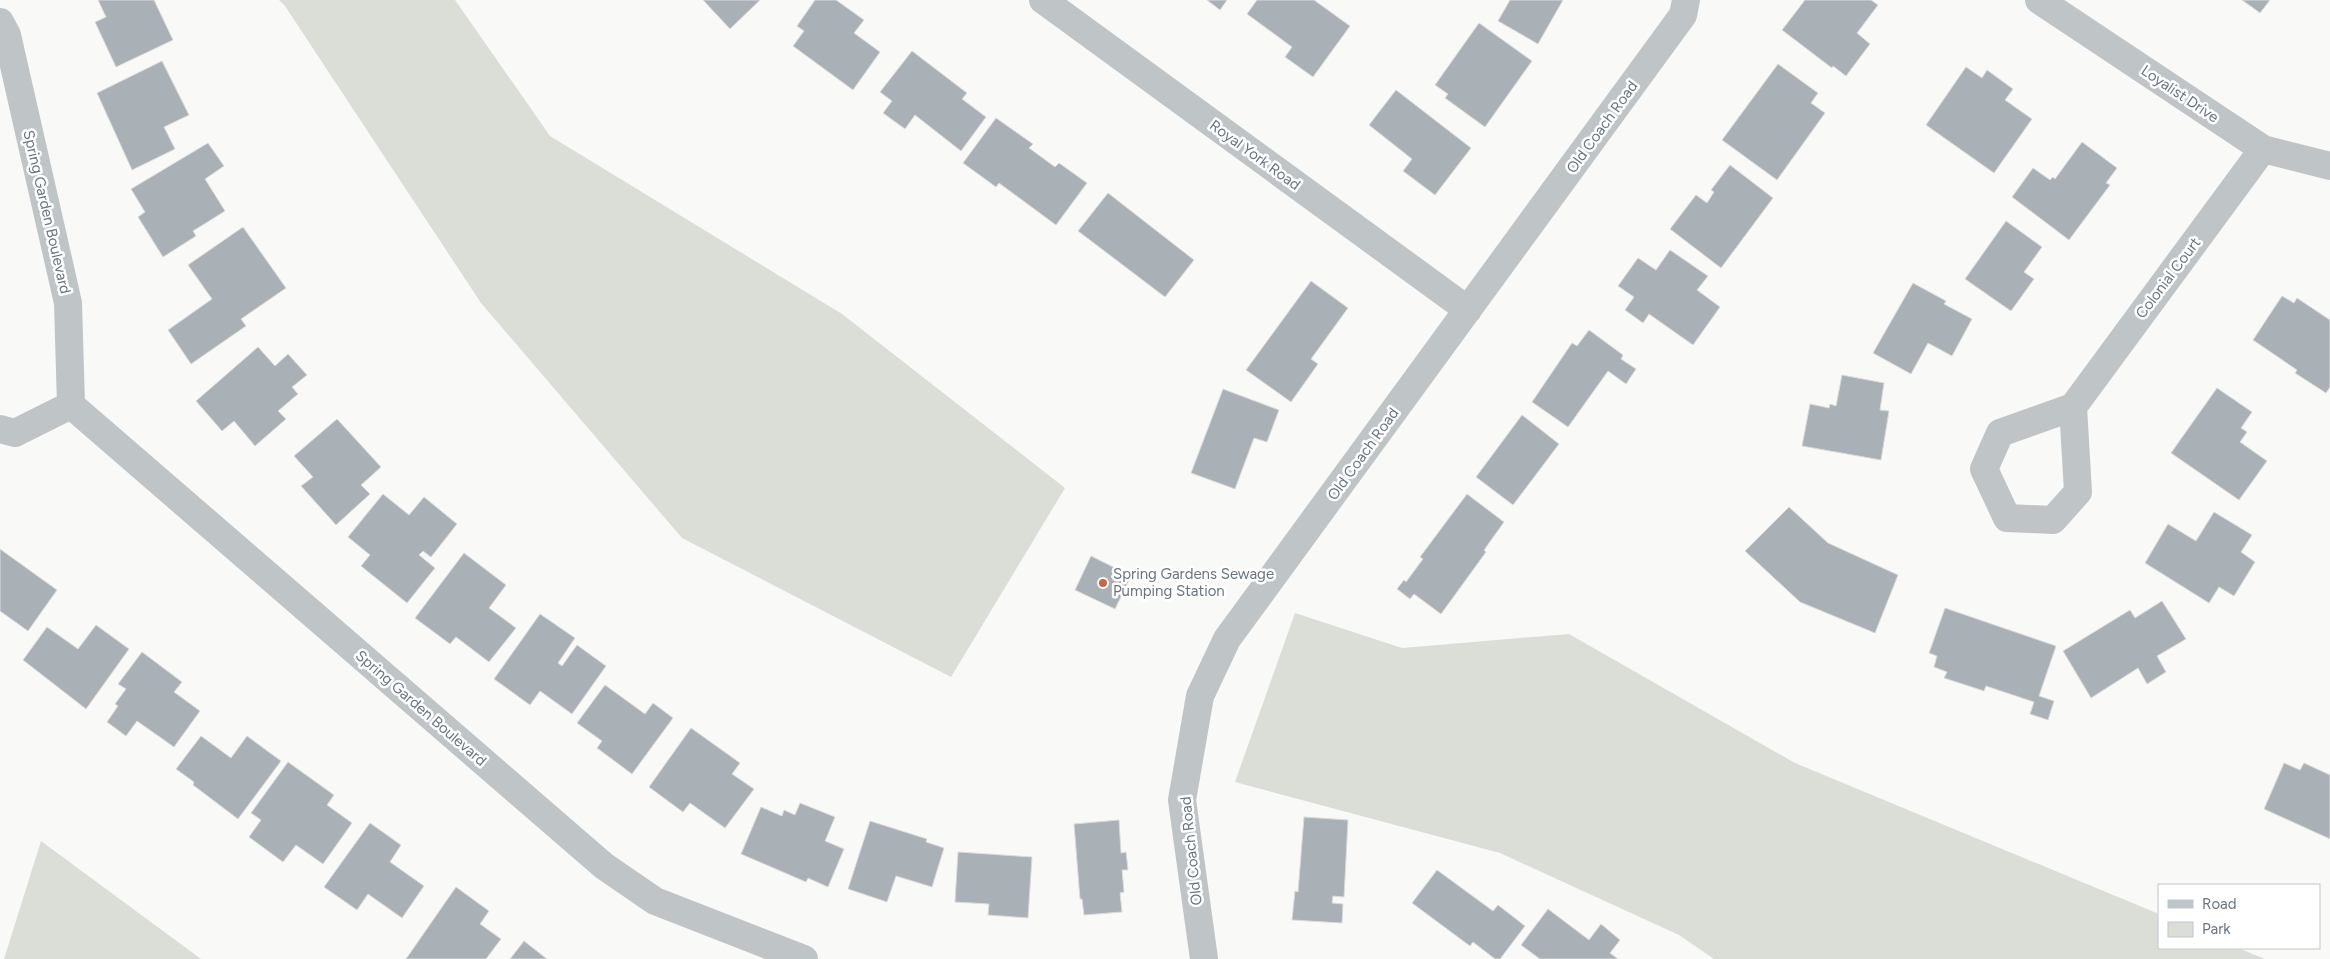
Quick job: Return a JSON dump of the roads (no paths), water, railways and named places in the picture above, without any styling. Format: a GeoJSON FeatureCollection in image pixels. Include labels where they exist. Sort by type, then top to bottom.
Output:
{"type":"FeatureCollection","features":[{"type":"Feature","properties":{"kind":"street","name":"Royal York Road"},"geometry":{"type":"LineString","coordinates":[[1043,0],[1468,310]]}},
{"type":"Feature","properties":{"kind":"street","name":"Old Coach Road"},"geometry":{"type":"LineString","coordinates":[[1204,959],[1182,800],[1200,696],[1227,639],[1683,15],[1686,0]]}},
{"type":"Feature","properties":{"kind":"street","name":"Loyalist Drive"},"geometry":{"type":"LineString","coordinates":[[2040,0],[2263,150],[2330,166]]}},
{"type":"Feature","properties":{"kind":"street","name":"Spring Garden Boulevard"},"geometry":{"type":"LineString","coordinates":[[0,22],[8,35],[68,303],[71,405],[604,866],[654,901],[804,959]]}},
{"type":"Feature","properties":{"kind":"street","name":"Colonial Court"},"geometry":{"type":"LineString","coordinates":[[2072,407],[2263,150]]}},
{"type":"Feature","properties":{"kind":"street"},"geometry":{"type":"LineString","coordinates":[[0,429],[15,433],[71,405]]}},
{"type":"Feature","properties":{"kind":"place","name":"Spring Gardens Sewage Pumping Station"},"geometry":{"type":"Point","coordinates":[1103,583]}}]}
